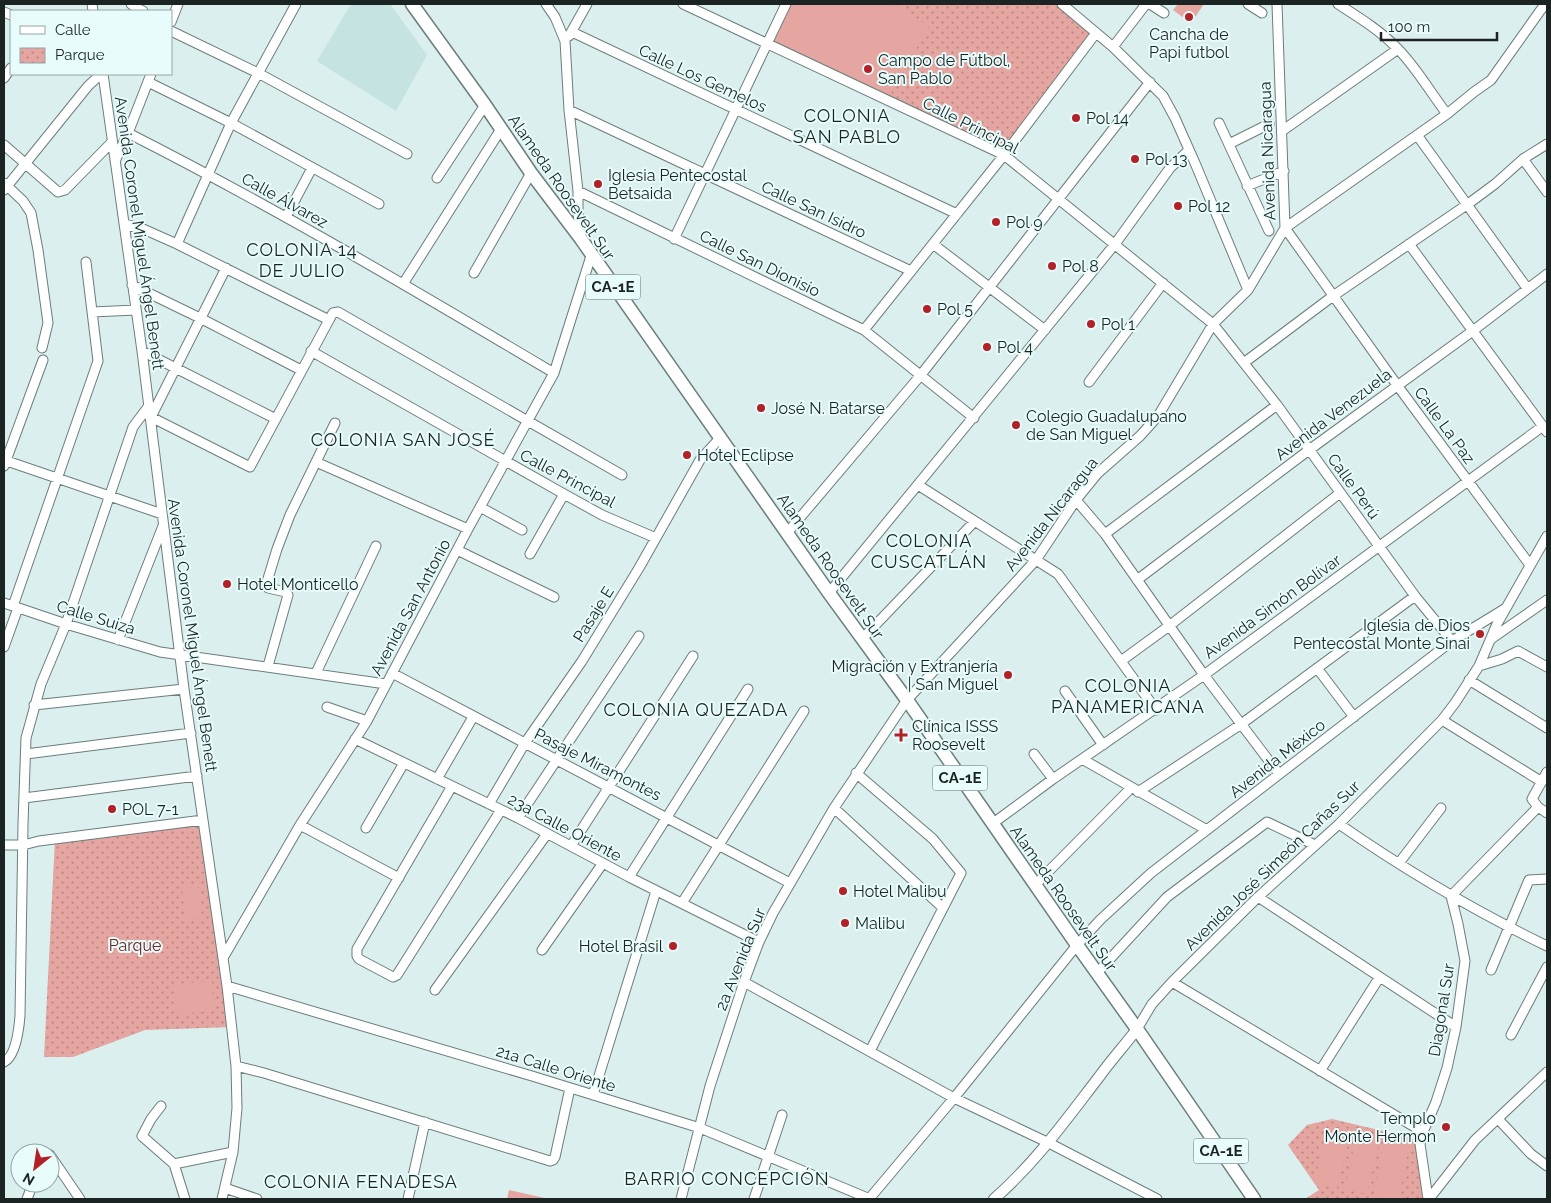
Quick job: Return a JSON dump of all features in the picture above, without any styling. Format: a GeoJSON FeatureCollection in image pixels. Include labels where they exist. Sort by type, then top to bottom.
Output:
{"type":"FeatureCollection","features":[{"type":"Feature","properties":{"kind":"highway","name":"Alameda Roosevelt Sur"},"geometry":{"type":"LineString","coordinates":[[412,4],[485,105],[531,173],[581,239],[591,256],[828,593],[907,700],[992,824],[1138,1029],[1252,1198]]}},
{"type":"Feature","properties":{"kind":"main road","name":"Avenida José Simeón Cañas Sur"},"geometry":{"type":"LineString","coordinates":[[994,1199],[1018,1179],[1049,1143],[1138,1029]]}},
{"type":"Feature","properties":{"kind":"street"},"geometry":{"type":"LineString","coordinates":[[172,19],[178,4]]}},
{"type":"Feature","properties":{"kind":"street"},"geometry":{"type":"LineString","coordinates":[[177,244],[207,173],[231,124],[296,4]]}},
{"type":"Feature","properties":{"kind":"street"},"geometry":{"type":"LineString","coordinates":[[546,4],[555,17],[565,41],[568,110],[578,190],[581,239]]}},
{"type":"Feature","properties":{"kind":"street"},"geometry":{"type":"LineString","coordinates":[[565,41],[587,4]]}},
{"type":"Feature","properties":{"kind":"street","name":"Calle Principal"},"geometry":{"type":"LineString","coordinates":[[683,4],[1004,155],[1213,324]]}},
{"type":"Feature","properties":{"kind":"street"},"geometry":{"type":"LineString","coordinates":[[674,239],[786,4]]}},
{"type":"Feature","properties":{"kind":"street"},"geometry":{"type":"LineString","coordinates":[[1062,4],[1113,47],[1163,96],[1175,118],[1248,290]]}},
{"type":"Feature","properties":{"kind":"street"},"geometry":{"type":"LineString","coordinates":[[1113,47],[1148,4],[1164,13]]}},
{"type":"Feature","properties":{"kind":"street"},"geometry":{"type":"LineString","coordinates":[[1248,4],[1262,13]]}},
{"type":"Feature","properties":{"kind":"street","name":"Avenida Nicaragua"},"geometry":{"type":"LineString","coordinates":[[907,700],[1036,560],[1076,500],[1098,473],[1140,436],[1158,416],[1213,324],[1248,290],[1285,228],[1277,4]]}},
{"type":"Feature","properties":{"kind":"street"},"geometry":{"type":"LineString","coordinates":[[1338,4],[1370,24],[1398,49],[1446,114]]}},
{"type":"Feature","properties":{"kind":"street"},"geometry":{"type":"LineString","coordinates":[[1285,228],[1491,80],[1545,4]]}},
{"type":"Feature","properties":{"kind":"street"},"geometry":{"type":"LineString","coordinates":[[172,31],[258,73],[407,154]]}},
{"type":"Feature","properties":{"kind":"street","name":"Calle Los Gemelos"},"geometry":{"type":"LineString","coordinates":[[572,32],[957,214]]}},
{"type":"Feature","properties":{"kind":"street"},"geometry":{"type":"LineString","coordinates":[[864,330],[1004,155],[1096,33]]}},
{"type":"Feature","properties":{"kind":"street"},"geometry":{"type":"LineString","coordinates":[[1282,131],[1398,49]]}},
{"type":"Feature","properties":{"kind":"street"},"geometry":{"type":"LineString","coordinates":[[42,348],[48,323],[31,213],[23,201],[5,186],[88,86],[101,75]]}},
{"type":"Feature","properties":{"kind":"street","name":"Avenida Coronel Miguel Ángel Benett"},"geometry":{"type":"LineString","coordinates":[[102,75],[142,351],[184,689],[227,986],[236,1066],[237,1108],[233,1152],[222,1199]]}},
{"type":"Feature","properties":{"kind":"street"},"geometry":{"type":"LineString","coordinates":[[115,161],[150,78],[379,204]]}},
{"type":"Feature","properties":{"kind":"street"},"geometry":{"type":"LineString","coordinates":[[787,533],[920,376],[1150,82]]}},
{"type":"Feature","properties":{"kind":"street"},"geometry":{"type":"LineString","coordinates":[[437,178],[485,105]]}},
{"type":"Feature","properties":{"kind":"street","name":"Calle San Isidro"},"geometry":{"type":"LineString","coordinates":[[568,110],[911,272]]}},
{"type":"Feature","properties":{"kind":"street"},"geometry":{"type":"LineString","coordinates":[[1219,123],[1269,231]]}},
{"type":"Feature","properties":{"kind":"street"},"geometry":{"type":"LineString","coordinates":[[1228,144],[1270,124]]}},
{"type":"Feature","properties":{"kind":"street"},"geometry":{"type":"LineString","coordinates":[[403,284],[501,129]]}},
{"type":"Feature","properties":{"kind":"street","name":"Calle Álvarez"},"geometry":{"type":"LineString","coordinates":[[128,133],[207,173],[286,217],[554,373]]}},
{"type":"Feature","properties":{"kind":"street"},"geometry":{"type":"LineString","coordinates":[[1417,135],[1527,288]]}},
{"type":"Feature","properties":{"kind":"street"},"geometry":{"type":"LineString","coordinates":[[4,145],[58,192],[65,190],[111,143]]}},
{"type":"Feature","properties":{"kind":"street"},"geometry":{"type":"LineString","coordinates":[[1245,362],[1333,296],[1468,204],[1524,159],[1547,144]]}},
{"type":"Feature","properties":{"kind":"street"},"geometry":{"type":"LineString","coordinates":[[828,593],[974,418],[1115,244],[1170,168],[1189,150]]}},
{"type":"Feature","properties":{"kind":"street"},"geometry":{"type":"LineString","coordinates":[[1524,159],[1547,192]]}},
{"type":"Feature","properties":{"kind":"street"},"geometry":{"type":"LineString","coordinates":[[286,217],[312,168]]}},
{"type":"Feature","properties":{"kind":"street"},"geometry":{"type":"LineString","coordinates":[[1247,186],[1284,172]]}},
{"type":"Feature","properties":{"kind":"street"},"geometry":{"type":"LineString","coordinates":[[474,273],[531,173]]}},
{"type":"Feature","properties":{"kind":"street","name":"Calle San Dionisio"},"geometry":{"type":"LineString","coordinates":[[578,190],[674,239],[864,330],[974,418]]}},
{"type":"Feature","properties":{"kind":"street"},"geometry":{"type":"LineString","coordinates":[[124,224],[141,228],[331,316]]}},
{"type":"Feature","properties":{"kind":"street","name":"Calle La Paz"},"geometry":{"type":"LineString","coordinates":[[1285,228],[1397,385],[1530,565]]}},
{"type":"Feature","properties":{"kind":"street"},"geometry":{"type":"LineString","coordinates":[[933,244],[1045,330]]}},
{"type":"Feature","properties":{"kind":"street"},"geometry":{"type":"LineString","coordinates":[[1409,244],[1545,429]]}},
{"type":"Feature","properties":{"kind":"street","name":"Avenida San Antonio"},"geometry":{"type":"LineString","coordinates":[[223,958],[300,825],[366,720],[554,373],[591,256]]}},
{"type":"Feature","properties":{"kind":"street"},"geometry":{"type":"LineString","coordinates":[[4,646],[12,605],[98,361],[86,262]]}},
{"type":"Feature","properties":{"kind":"street"},"geometry":{"type":"LineString","coordinates":[[4,1062],[13,1051],[18,1036],[20,1016],[26,738],[34,705],[52,654],[66,624],[133,427],[149,413],[176,368],[226,268]]}},
{"type":"Feature","properties":{"kind":"street","name":"Avenida Venezuela"},"geometry":{"type":"LineString","coordinates":[[1137,580],[1547,274]]}},
{"type":"Feature","properties":{"kind":"street"},"geometry":{"type":"LineString","coordinates":[[1089,382],[1163,283]]}},
{"type":"Feature","properties":{"kind":"street"},"geometry":{"type":"LineString","coordinates":[[132,286],[200,318],[301,370]]}},
{"type":"Feature","properties":{"kind":"street"},"geometry":{"type":"LineString","coordinates":[[92,312],[136,310]]}},
{"type":"Feature","properties":{"kind":"street"},"geometry":{"type":"LineString","coordinates":[[149,413],[249,467],[251,466],[331,316],[338,312],[622,475]]}},
{"type":"Feature","properties":{"kind":"street","name":"Calle Perú"},"geometry":{"type":"LineString","coordinates":[[1213,324],[1245,362],[1415,596],[1452,641]]}},
{"type":"Feature","properties":{"kind":"street"},"geometry":{"type":"LineString","coordinates":[[142,351],[276,419]]}},
{"type":"Feature","properties":{"kind":"street","name":"Calle Principal"},"geometry":{"type":"LineString","coordinates":[[312,351],[602,515],[656,538]]}},
{"type":"Feature","properties":{"kind":"street"},"geometry":{"type":"LineString","coordinates":[[43,360],[4,462],[162,514]]}},
{"type":"Feature","properties":{"kind":"street"},"geometry":{"type":"LineString","coordinates":[[1105,534],[1277,405]]}},
{"type":"Feature","properties":{"kind":"street"},"geometry":{"type":"LineString","coordinates":[[268,666],[288,595],[286,592],[268,588],[266,585],[284,531],[335,423]]}},
{"type":"Feature","properties":{"kind":"street","name":"Avenida Simón Bolívar"},"geometry":{"type":"LineString","coordinates":[[992,824],[1053,779],[1156,710],[1468,481],[1545,429]]}},
{"type":"Feature","properties":{"kind":"street","name":"Pasaje E"},"geometry":{"type":"LineString","coordinates":[[489,804],[525,743],[582,661],[656,538],[700,460],[720,438]]}},
{"type":"Feature","properties":{"kind":"street"},"geometry":{"type":"LineString","coordinates":[[316,462],[468,529]]}},
{"type":"Feature","properties":{"kind":"street"},"geometry":{"type":"LineString","coordinates":[[918,485],[1058,574],[1156,710]]}},
{"type":"Feature","properties":{"kind":"street"},"geometry":{"type":"LineString","coordinates":[[1121,661],[1340,493]]}},
{"type":"Feature","properties":{"kind":"street"},"geometry":{"type":"LineString","coordinates":[[530,554],[564,494]]}},
{"type":"Feature","properties":{"kind":"street"},"geometry":{"type":"LineString","coordinates":[[1076,500],[1105,534],[1240,725],[1279,774]]}},
{"type":"Feature","properties":{"kind":"street"},"geometry":{"type":"LineString","coordinates":[[480,507],[522,530]]}},
{"type":"Feature","properties":{"kind":"street"},"geometry":{"type":"LineString","coordinates":[[862,639],[974,522]]}},
{"type":"Feature","properties":{"kind":"street"},"geometry":{"type":"LineString","coordinates":[[118,640],[163,525]]}},
{"type":"Feature","properties":{"kind":"street","name":"Avenida José Simeón Cañas Sur"},"geometry":{"type":"LineString","coordinates":[[1138,1029],[1152,1004],[1172,982],[1258,897],[1339,824],[1442,720],[1455,704],[1479,666],[1506,608],[1547,536]]}},
{"type":"Feature","properties":{"kind":"street"},"geometry":{"type":"LineString","coordinates":[[316,673],[376,546]]}},
{"type":"Feature","properties":{"kind":"street"},"geometry":{"type":"LineString","coordinates":[[457,550],[554,597]]}},
{"type":"Feature","properties":{"kind":"street"},"geometry":{"type":"LineString","coordinates":[[1035,885],[1134,790],[1240,725],[1415,596]]}},
{"type":"Feature","properties":{"kind":"street"},"geometry":{"type":"LineString","coordinates":[[1491,639],[1547,600]]}},
{"type":"Feature","properties":{"kind":"street","name":"Calle Suiza"},"geometry":{"type":"LineString","coordinates":[[12,605],[66,624],[160,652],[386,684]]}},
{"type":"Feature","properties":{"kind":"street","name":"Avenida México"},"geometry":{"type":"LineString","coordinates":[[869,1199],[954,1098],[1077,945],[1100,920],[1151,873],[1452,641],[1506,608]]}},
{"type":"Feature","properties":{"kind":"street"},"geometry":{"type":"LineString","coordinates":[[518,818],[639,636]]}},
{"type":"Feature","properties":{"kind":"street"},"geometry":{"type":"LineString","coordinates":[[1479,666],[1502,659],[1518,651],[1547,667]]}},
{"type":"Feature","properties":{"kind":"street"},"geometry":{"type":"LineString","coordinates":[[571,846],[693,656]]}},
{"type":"Feature","properties":{"kind":"street"},"geometry":{"type":"LineString","coordinates":[[1317,668],[1354,717]]}},
{"type":"Feature","properties":{"kind":"street","name":"Pasaje Miramontes"},"geometry":{"type":"LineString","coordinates":[[392,673],[790,883]]}},
{"type":"Feature","properties":{"kind":"street"},"geometry":{"type":"LineString","coordinates":[[1469,680],[1547,728]]}},
{"type":"Feature","properties":{"kind":"street"},"geometry":{"type":"LineString","coordinates":[[34,705],[184,689]]}},
{"type":"Feature","properties":{"kind":"street"},"geometry":{"type":"LineString","coordinates":[[629,877],[748,689]]}},
{"type":"Feature","properties":{"kind":"street"},"geometry":{"type":"LineString","coordinates":[[1065,691],[1103,745]]}},
{"type":"Feature","properties":{"kind":"street","name":"2a Avenida Sur"},"geometry":{"type":"LineString","coordinates":[[681,1199],[710,1086],[759,942],[773,913],[834,808],[907,700]]}},
{"type":"Feature","properties":{"kind":"street"},"geometry":{"type":"LineString","coordinates":[[327,707],[366,720]]}},
{"type":"Feature","properties":{"kind":"street"},"geometry":{"type":"LineString","coordinates":[[682,903],[804,711]]}},
{"type":"Feature","properties":{"kind":"street"},"geometry":{"type":"LineString","coordinates":[[437,779],[473,717]]}},
{"type":"Feature","properties":{"kind":"street"},"geometry":{"type":"LineString","coordinates":[[1442,720],[1542,782]]}},
{"type":"Feature","properties":{"kind":"street"},"geometry":{"type":"LineString","coordinates":[[26,754],[191,733]]}},
{"type":"Feature","properties":{"kind":"street","name":"23a Calle Oriente"},"geometry":{"type":"LineString","coordinates":[[355,739],[518,818],[656,891],[759,942]]}},
{"type":"Feature","properties":{"kind":"street"},"geometry":{"type":"LineString","coordinates":[[1034,754],[1053,779]]}},
{"type":"Feature","properties":{"kind":"street"},"geometry":{"type":"LineString","coordinates":[[1082,759],[1208,830]]}},
{"type":"Feature","properties":{"kind":"street"},"geometry":{"type":"LineString","coordinates":[[366,828],[404,763]]}},
{"type":"Feature","properties":{"kind":"street"},"geometry":{"type":"LineString","coordinates":[[1547,772],[1532,799],[1538,807],[1547,813]]}},
{"type":"Feature","properties":{"kind":"street"},"geometry":{"type":"LineString","coordinates":[[856,773],[933,839],[961,874],[870,1051]]}},
{"type":"Feature","properties":{"kind":"street"},"geometry":{"type":"LineString","coordinates":[[24,798],[197,776]]}},
{"type":"Feature","properties":{"kind":"street"},"geometry":{"type":"LineString","coordinates":[[452,786],[357,949],[359,959],[393,977],[398,975],[501,810]]}},
{"type":"Feature","properties":{"kind":"street"},"geometry":{"type":"LineString","coordinates":[[1451,896],[1538,807]]}},
{"type":"Feature","properties":{"kind":"street"},"geometry":{"type":"LineString","coordinates":[[834,808],[943,908]]}},
{"type":"Feature","properties":{"kind":"street"},"geometry":{"type":"LineString","coordinates":[[1399,863],[1441,808]]}},
{"type":"Feature","properties":{"kind":"street"},"geometry":{"type":"LineString","coordinates":[[4,845],[203,820]]}},
{"type":"Feature","properties":{"kind":"street"},"geometry":{"type":"LineString","coordinates":[[1097,973],[1167,897],[1267,822],[1316,845]]}},
{"type":"Feature","properties":{"kind":"street"},"geometry":{"type":"LineString","coordinates":[[1339,824],[1451,896],[1547,946]]}},
{"type":"Feature","properties":{"kind":"street"},"geometry":{"type":"LineString","coordinates":[[300,825],[399,878]]}},
{"type":"Feature","properties":{"kind":"street"},"geometry":{"type":"LineString","coordinates":[[435,990],[548,834]]}},
{"type":"Feature","properties":{"kind":"street"},"geometry":{"type":"LineString","coordinates":[[542,950],[603,863]]}},
{"type":"Feature","properties":{"kind":"street"},"geometry":{"type":"LineString","coordinates":[[1490,970],[1529,880],[1547,879]]}},
{"type":"Feature","properties":{"kind":"street"},"geometry":{"type":"LineString","coordinates":[[592,1095],[656,891]]}},
{"type":"Feature","properties":{"kind":"street","name":"Diagonal Sur"},"geometry":{"type":"LineString","coordinates":[[1429,1199],[1420,1144],[1447,1068],[1456,1027],[1464,961],[1451,896]]}},
{"type":"Feature","properties":{"kind":"street"},"geometry":{"type":"LineString","coordinates":[[1258,897],[1378,978],[1456,1027]]}},
{"type":"Feature","properties":{"kind":"street"},"geometry":{"type":"LineString","coordinates":[[1511,1036],[1547,966]]}},
{"type":"Feature","properties":{"kind":"street"},"geometry":{"type":"LineString","coordinates":[[1320,1071],[1378,978]]}},
{"type":"Feature","properties":{"kind":"street"},"geometry":{"type":"LineString","coordinates":[[744,982],[954,1098],[1049,1143],[1157,1199]]}},
{"type":"Feature","properties":{"kind":"street"},"geometry":{"type":"LineString","coordinates":[[1172,982],[1423,1132]]}},
{"type":"Feature","properties":{"kind":"street","name":"21a Calle Oriente"},"geometry":{"type":"LineString","coordinates":[[227,986],[700,1128],[869,1199]]}},
{"type":"Feature","properties":{"kind":"street"},"geometry":{"type":"LineString","coordinates":[[236,1066],[550,1161],[556,1157],[570,1088]]}},
{"type":"Feature","properties":{"kind":"street"},"geometry":{"type":"LineString","coordinates":[[1429,1199],[1475,1140],[1547,1072]]}},
{"type":"Feature","properties":{"kind":"street"},"geometry":{"type":"LineString","coordinates":[[161,1106],[142,1136],[174,1164],[185,1199]]}},
{"type":"Feature","properties":{"kind":"street"},"geometry":{"type":"LineString","coordinates":[[754,1199],[782,1116]]}},
{"type":"Feature","properties":{"kind":"street"},"geometry":{"type":"LineString","coordinates":[[1498,1118],[1531,1154],[1547,1166]]}},
{"type":"Feature","properties":{"kind":"street"},"geometry":{"type":"LineString","coordinates":[[408,1199],[425,1122]]}},
{"type":"Feature","properties":{"kind":"street"},"geometry":{"type":"LineString","coordinates":[[174,1164],[233,1152]]}},
{"type":"Feature","properties":{"kind":"street"},"geometry":{"type":"LineString","coordinates":[[60,1170],[80,1199]]}},
{"type":"Feature","properties":{"kind":"street"},"geometry":{"type":"LineString","coordinates":[[225,1188],[257,1199]]}},
{"type":"Feature","properties":{"kind":"shaded area"},"geometry":{"type":"Polygon","coordinates":[[[351,4],[390,4],[427,55],[396,111],[317,61],[351,4]]]}},
{"type":"Feature","properties":{"kind":"green space"},"geometry":{"type":"Polygon","coordinates":[[[788,4],[1060,4],[1096,33],[1004,155],[766,44],[788,4]]]}},
{"type":"Feature","properties":{"kind":"green space","name":"Campo de Fútbol, San Pablo"},"geometry":{"type":"Polygon","coordinates":[[[791,4],[893,4],[929,26],[889,97],[773,42],[791,4]]]}},
{"type":"Feature","properties":{"kind":"green space","name":"Cancha de Papi futbol"},"geometry":{"type":"Polygon","coordinates":[[[1178,4],[1204,4],[1191,23],[1173,10],[1178,4]]]}},
{"type":"Feature","properties":{"kind":"green space","name":"Parque"},"geometry":{"type":"Polygon","coordinates":[[[203,820],[232,1027],[145,1030],[73,1057],[44,1057],[55,839],[203,820]]]}},
{"type":"Feature","properties":{"kind":"green space"},"geometry":{"type":"Polygon","coordinates":[[[198,885],[201,918],[185,920],[182,887],[198,885]]]}},
{"type":"Feature","properties":{"kind":"green space"},"geometry":{"type":"Polygon","coordinates":[[[212,981],[214,1011],[176,1014],[173,984],[212,981]]]}},
{"type":"Feature","properties":{"kind":"green space"},"geometry":{"type":"Polygon","coordinates":[[[1332,1119],[1421,1140],[1429,1199],[1305,1199],[1319,1190],[1288,1145],[1307,1125],[1332,1119]]]}},
{"type":"Feature","properties":{"kind":"green space"},"geometry":{"type":"Polygon","coordinates":[[[1327,1130],[1350,1136],[1337,1189],[1314,1183],[1327,1130]]]}},
{"type":"Feature","properties":{"kind":"green space"},"geometry":{"type":"Polygon","coordinates":[[[1356,1137],[1379,1143],[1367,1194],[1345,1189],[1356,1137]]]}},
{"type":"Feature","properties":{"kind":"green space"},"geometry":{"type":"Polygon","coordinates":[[[1384,1142],[1409,1147],[1399,1199],[1373,1197],[1384,1142]]]}},
{"type":"Feature","properties":{"kind":"green space"},"geometry":{"type":"Polygon","coordinates":[[[509,1190],[549,1199],[507,1199],[509,1190]]]}},
{"type":"Feature","properties":{"kind":"place","name":"Cancha de Papi futbol"},"geometry":{"type":"Point","coordinates":[1189,17]}},
{"type":"Feature","properties":{"kind":"place","name":"Campo de Fútbol, San Pablo"},"geometry":{"type":"Point","coordinates":[868,69]}},
{"type":"Feature","properties":{"kind":"place","name":"Pol 14"},"geometry":{"type":"Point","coordinates":[1076,118]}},
{"type":"Feature","properties":{"kind":"place","name":"Pol 13"},"geometry":{"type":"Point","coordinates":[1135,159]}},
{"type":"Feature","properties":{"kind":"place","name":"Iglesia Pentecostal Betsaida"},"geometry":{"type":"Point","coordinates":[598,184]}},
{"type":"Feature","properties":{"kind":"place","name":"Pol 12"},"geometry":{"type":"Point","coordinates":[1178,206]}},
{"type":"Feature","properties":{"kind":"place","name":"Pol 9"},"geometry":{"type":"Point","coordinates":[996,222]}},
{"type":"Feature","properties":{"kind":"place","name":"Pol 8"},"geometry":{"type":"Point","coordinates":[1052,266]}},
{"type":"Feature","properties":{"kind":"place","name":"Pol 5"},"geometry":{"type":"Point","coordinates":[927,309]}},
{"type":"Feature","properties":{"kind":"place","name":"Pol 1"},"geometry":{"type":"Point","coordinates":[1091,324]}},
{"type":"Feature","properties":{"kind":"place","name":"Pol 4"},"geometry":{"type":"Point","coordinates":[987,347]}},
{"type":"Feature","properties":{"kind":"place","name":"José N. Batarse"},"geometry":{"type":"Point","coordinates":[761,408]}},
{"type":"Feature","properties":{"kind":"place","name":"Colegio Guadalupano de San Miguel"},"geometry":{"type":"Point","coordinates":[1016,425]}},
{"type":"Feature","properties":{"kind":"place","name":"Hotel Eclipse"},"geometry":{"type":"Point","coordinates":[687,455]}},
{"type":"Feature","properties":{"kind":"place","name":"Hotel Monticello"},"geometry":{"type":"Point","coordinates":[227,584]}},
{"type":"Feature","properties":{"kind":"place","name":"Iglesia de Dios Pentecostal Monte Sinai"},"geometry":{"type":"Point","coordinates":[1480,634]}},
{"type":"Feature","properties":{"kind":"place","name":"Migración y Extranjería | San Miguel"},"geometry":{"type":"Point","coordinates":[1008,675]}},
{"type":"Feature","properties":{"kind":"place","name":"Clínica ISSS Roosevelt"},"geometry":{"type":"Point","coordinates":[901,735]}},
{"type":"Feature","properties":{"kind":"place","name":"POL 7-1"},"geometry":{"type":"Point","coordinates":[112,809]}},
{"type":"Feature","properties":{"kind":"place","name":"Hotel Malibu"},"geometry":{"type":"Point","coordinates":[843,891]}},
{"type":"Feature","properties":{"kind":"place","name":"Malibu"},"geometry":{"type":"Point","coordinates":[845,923]}},
{"type":"Feature","properties":{"kind":"place","name":"Hotel Brasil"},"geometry":{"type":"Point","coordinates":[673,946]}},
{"type":"Feature","properties":{"kind":"place","name":"Templo Monte Hermon"},"geometry":{"type":"Point","coordinates":[1446,1127]}},
{"type":"Feature","properties":{"kind":"district","name":"COLONIA SAN PABLO"},"geometry":{"type":"Point","coordinates":[847,126]}},
{"type":"Feature","properties":{"kind":"district","name":"COLONIA 14 DE JULIO"},"geometry":{"type":"Point","coordinates":[302,260]}},
{"type":"Feature","properties":{"kind":"district","name":"COLONIA SAN JOSÉ"},"geometry":{"type":"Point","coordinates":[403,440]}},
{"type":"Feature","properties":{"kind":"district","name":"COLONIA CUSCATLÁN"},"geometry":{"type":"Point","coordinates":[929,551]}},
{"type":"Feature","properties":{"kind":"district","name":"COLONIA PANAMERICANA"},"geometry":{"type":"Point","coordinates":[1128,696]}},
{"type":"Feature","properties":{"kind":"district","name":"COLONIA QUEZADA"},"geometry":{"type":"Point","coordinates":[696,710]}},
{"type":"Feature","properties":{"kind":"district","name":"BARRIO CONCEPCIÓN"},"geometry":{"type":"Point","coordinates":[727,1179]}},
{"type":"Feature","properties":{"kind":"district","name":"COLONIA FENADESA"},"geometry":{"type":"Point","coordinates":[361,1182]}}]}
